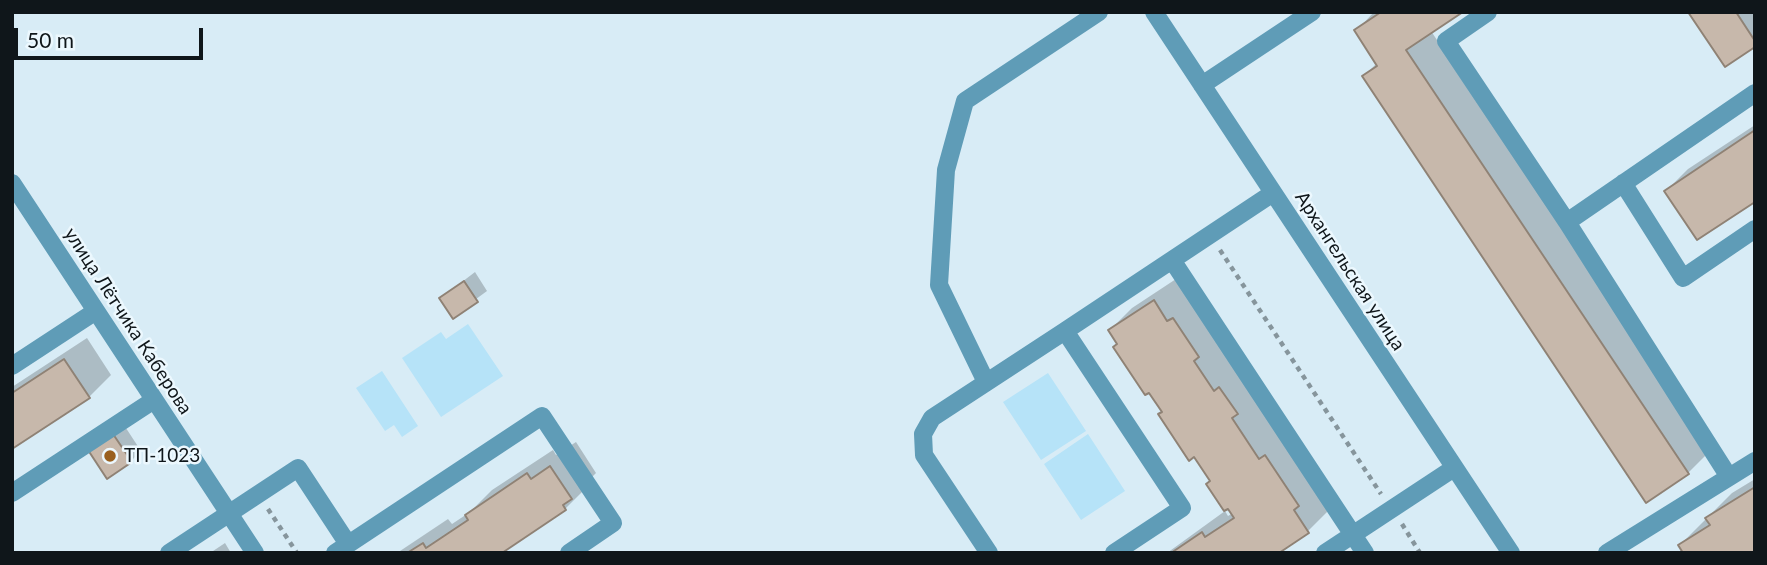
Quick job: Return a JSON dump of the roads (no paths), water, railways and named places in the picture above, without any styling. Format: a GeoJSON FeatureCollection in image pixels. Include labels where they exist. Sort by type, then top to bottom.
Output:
{"type":"FeatureCollection","features":[{"type":"Feature","properties":{"kind":"street"},"geometry":{"type":"LineString","coordinates":[[986,382],[939,285],[946,170],[965,101],[1100,12]]}},
{"type":"Feature","properties":{"kind":"street","name":"Архангельская улица"},"geometry":{"type":"LineString","coordinates":[[1154,12],[1511,553]]}},
{"type":"Feature","properties":{"kind":"street"},"geometry":{"type":"LineString","coordinates":[[1202,85],[1312,12]]}},
{"type":"Feature","properties":{"kind":"street"},"geometry":{"type":"LineString","coordinates":[[1488,12],[1446,41],[1567,222],[1729,477]]}},
{"type":"Feature","properties":{"kind":"street"},"geometry":{"type":"LineString","coordinates":[[1567,222],[1755,93]]}},
{"type":"Feature","properties":{"kind":"street","name":"улица Лётчика Каберова"},"geometry":{"type":"LineString","coordinates":[[12,183],[255,553]]}},
{"type":"Feature","properties":{"kind":"street"},"geometry":{"type":"LineString","coordinates":[[1623,184],[1684,278],[1755,229]]}},
{"type":"Feature","properties":{"kind":"street"},"geometry":{"type":"LineString","coordinates":[[989,553],[924,455],[923,434],[932,418],[1273,193]]}},
{"type":"Feature","properties":{"kind":"street"},"geometry":{"type":"LineString","coordinates":[[1172,260],[1365,553]]}},
{"type":"Feature","properties":{"kind":"street"},"geometry":{"type":"LineString","coordinates":[[12,366],[96,311]]}},
{"type":"Feature","properties":{"kind":"street"},"geometry":{"type":"LineString","coordinates":[[1065,331],[1182,508],[1114,553]]}},
{"type":"Feature","properties":{"kind":"street"},"geometry":{"type":"LineString","coordinates":[[12,493],[154,400]]}},
{"type":"Feature","properties":{"kind":"street"},"geometry":{"type":"LineString","coordinates":[[169,553],[298,468],[341,548],[542,416],[613,523],[574,551]]}},
{"type":"Feature","properties":{"kind":"street"},"geometry":{"type":"LineString","coordinates":[[1614,551],[1755,461]]}},
{"type":"Feature","properties":{"kind":"street"},"geometry":{"type":"LineString","coordinates":[[1325,553],[1454,468]]}},
{"type":"Feature","properties":{"kind":"place","name":"ТП-1023"},"geometry":{"type":"Point","coordinates":[110,456]}}]}
